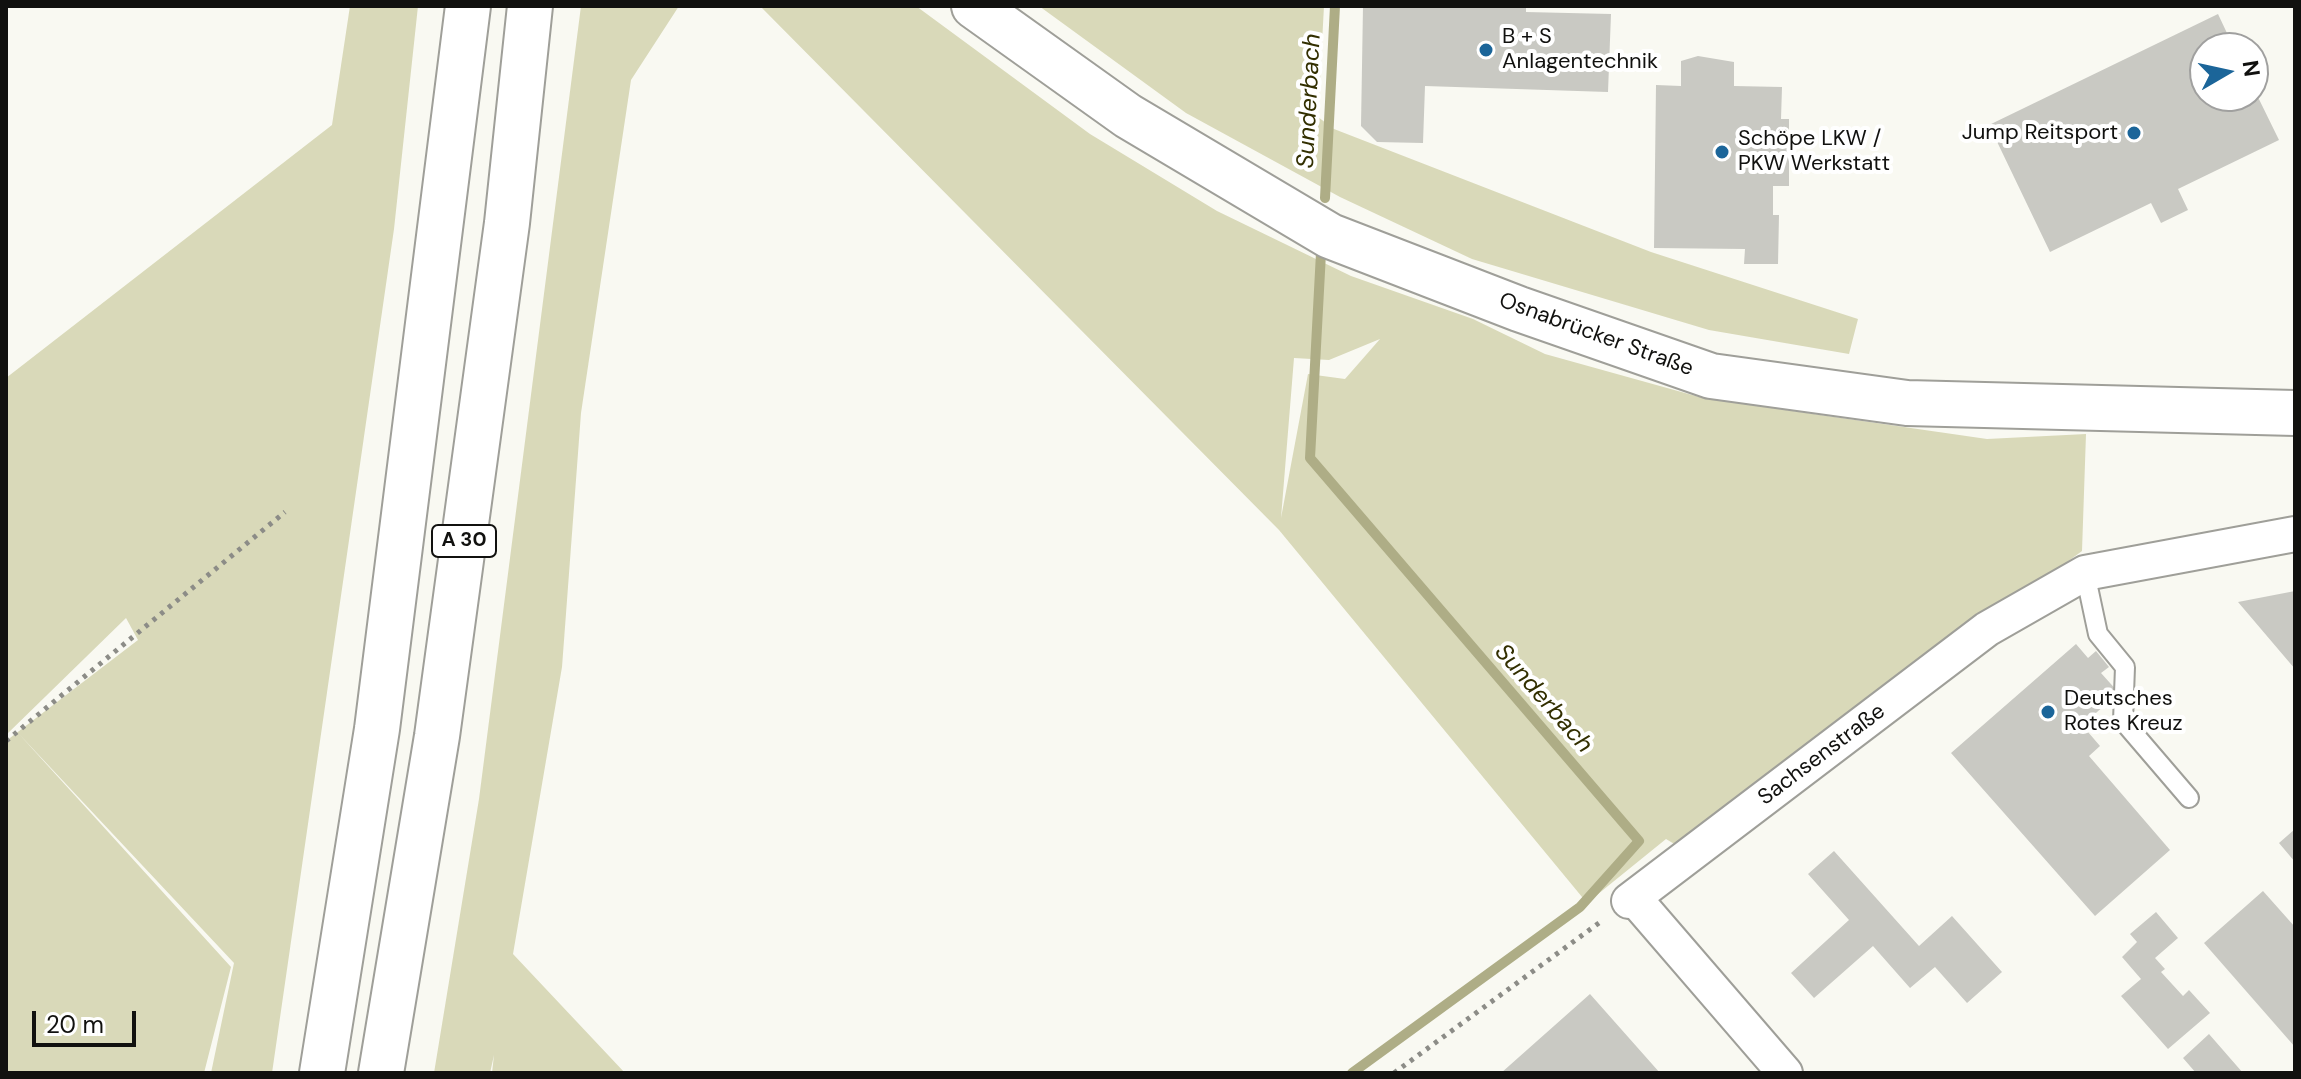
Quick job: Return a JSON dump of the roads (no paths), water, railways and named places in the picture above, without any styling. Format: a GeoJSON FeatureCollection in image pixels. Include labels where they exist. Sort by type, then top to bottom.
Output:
{"type":"FeatureCollection","features":[{"type":"Feature","properties":{"kind":"main road","name":"A 30"},"geometry":{"type":"LineString","coordinates":[[322,1073],[379,713],[468,6]]}},
{"type":"Feature","properties":{"kind":"main road","name":"A 30"},"geometry":{"type":"LineString","coordinates":[[381,1073],[437,736],[507,223],[530,6]]}},
{"type":"Feature","properties":{"kind":"main road","name":"Osnabrücker Straße"},"geometry":{"type":"LineString","coordinates":[[974,6],[1128,116],[1330,236],[1519,309],[1711,376],[1907,403],[2295,413]]}},
{"type":"Feature","properties":{"kind":"street","name":"Sachsenstraße"},"geometry":{"type":"LineString","coordinates":[[1785,1073],[1632,900],[1987,629],[2085,573],[2295,534]]}},
{"type":"Feature","properties":{"kind":"lane"},"geometry":{"type":"LineString","coordinates":[[2085,573],[2098,634],[2125,667],[2123,721],[2189,798]]}},
{"type":"Feature","properties":{"kind":"waterway","name":"Sunderbach"},"geometry":{"type":"LineString","coordinates":[[1325,198],[1335,6]]}},
{"type":"Feature","properties":{"kind":"waterway","name":"Sunderbach"},"geometry":{"type":"LineString","coordinates":[[1321,253],[1310,458],[1639,841],[1580,907],[1352,1073]]}},
{"type":"Feature","properties":{"kind":"place","name":"B + S Anlagentechnik"},"geometry":{"type":"Point","coordinates":[1486,50]}},
{"type":"Feature","properties":{"kind":"place","name":"Jump Reitsport"},"geometry":{"type":"Point","coordinates":[2134,133]}},
{"type":"Feature","properties":{"kind":"place","name":"Schöpe LKW / PKW Werkstatt"},"geometry":{"type":"Point","coordinates":[1722,152]}},
{"type":"Feature","properties":{"kind":"place","name":"Deutsches Rotes Kreuz"},"geometry":{"type":"Point","coordinates":[2048,712]}}]}
